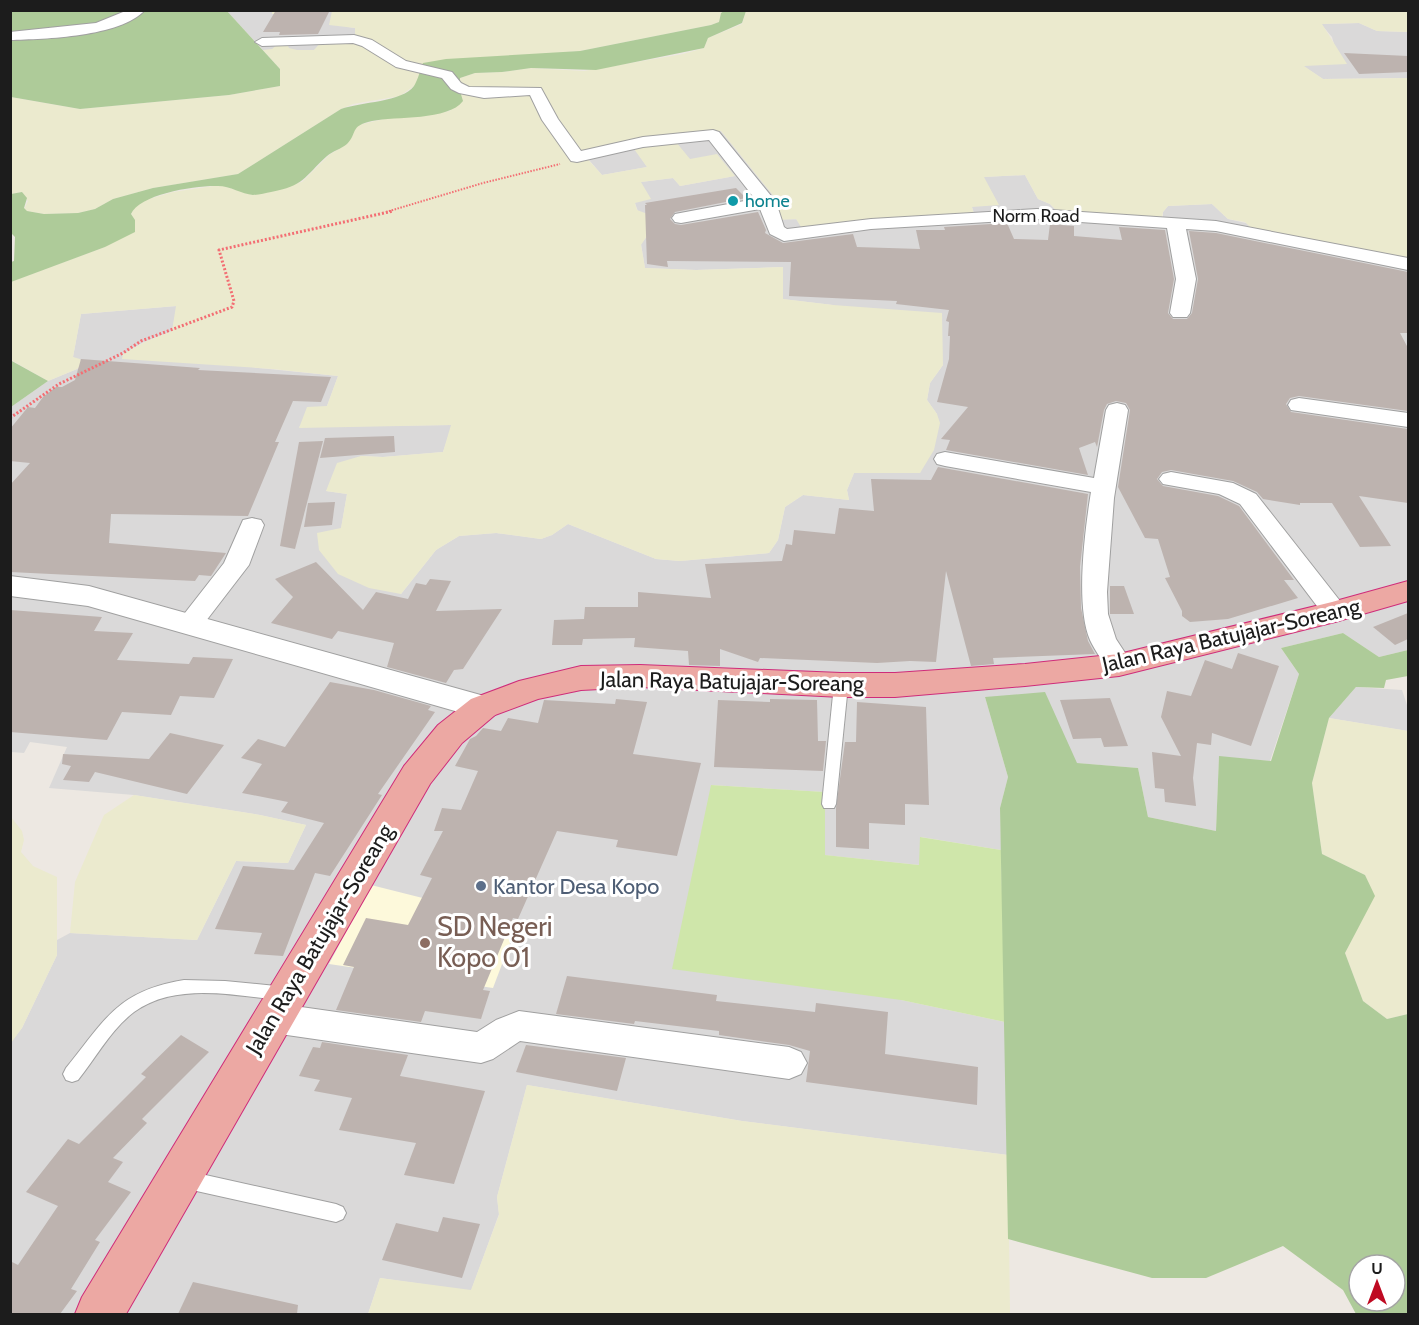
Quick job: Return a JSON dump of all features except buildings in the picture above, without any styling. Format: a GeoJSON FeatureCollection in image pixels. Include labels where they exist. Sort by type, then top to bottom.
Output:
{"type":"FeatureCollection","features":[{"type":"Feature","properties":{"kind":"highway","name":"Jalan Raya Batujajar-Soreang"},"geometry":{"type":"LineString","coordinates":[[99,1314],[417,775],[450,734],[483,707],[531,689],[581,678],[640,676],[841,685],[919,683],[1119,665],[1335,612],[1408,591]]}},
{"type":"Feature","properties":{"kind":"street"},"geometry":{"type":"LineString","coordinates":[[10,36],[62,32],[126,20],[138,10]]}},
{"type":"Feature","properties":{"kind":"street"},"geometry":{"type":"LineString","coordinates":[[262,42],[354,39],[367,43],[402,64],[447,75],[454,85],[461,88],[495,93],[536,91],[550,120],[574,156],[579,157]]}},
{"type":"Feature","properties":{"kind":"street","name":"Norm Road"},"geometry":{"type":"LineString","coordinates":[[579,157],[643,142],[714,136],[767,202],[776,230],[784,235],[872,224],[1012,214],[1175,222],[1232,228],[1408,264]]}},
{"type":"Feature","properties":{"kind":"street"},"geometry":{"type":"LineString","coordinates":[[681,218],[767,202]]}},
{"type":"Feature","properties":{"kind":"street"},"geometry":{"type":"LineString","coordinates":[[1175,222],[1186,279],[1180,313]]}},
{"type":"Feature","properties":{"kind":"street"},"geometry":{"type":"LineString","coordinates":[[1299,405],[1408,420]]}},
{"type":"Feature","properties":{"kind":"street"},"geometry":{"type":"LineString","coordinates":[[1118,410],[1102,498],[1097,542],[1095,614],[1103,640],[1119,665]]}},
{"type":"Feature","properties":{"kind":"street"},"geometry":{"type":"LineString","coordinates":[[945,459],[1105,487]]}},
{"type":"Feature","properties":{"kind":"street"},"geometry":{"type":"LineString","coordinates":[[1171,479],[1225,488],[1248,499],[1335,612]]}},
{"type":"Feature","properties":{"kind":"street"},"geometry":{"type":"LineString","coordinates":[[190,624],[236,565],[252,525]]}},
{"type":"Feature","properties":{"kind":"street"},"geometry":{"type":"LineString","coordinates":[[10,586],[89,596],[483,707]]}},
{"type":"Feature","properties":{"kind":"street"},"geometry":{"type":"LineString","coordinates":[[280,1006],[481,1048],[493,1041],[501,1032],[519,1026],[789,1063]]}},
{"type":"Feature","properties":{"kind":"lane"},"geometry":{"type":"LineString","coordinates":[[829,804],[841,685]]}},
{"type":"Feature","properties":{"kind":"lane"},"geometry":{"type":"LineString","coordinates":[[72,1074],[127,1007],[151,993],[187,986],[280,1006]]}},
{"type":"Feature","properties":{"kind":"lane"},"geometry":{"type":"LineString","coordinates":[[178,1178],[336,1213]]}},
{"type":"Feature","properties":{"kind":"path"},"geometry":{"type":"LineString","coordinates":[[10,418],[59,384],[141,341],[232,307],[234,301],[219,250],[395,210],[483,183],[578,160],[579,157]]}},
{"type":"Feature","properties":{"kind":"shaded area"},"geometry":{"type":"Polygon","coordinates":[[[227,11],[272,11],[272,13],[332,11],[348,27],[355,28],[355,34],[314,50],[263,50],[227,11]]]}},
{"type":"Feature","properties":{"kind":"shaded area"},"geometry":{"type":"Polygon","coordinates":[[[1359,23],[1377,31],[1408,32],[1408,78],[1323,79],[1303,66],[1334,44],[1332,37],[1321,24],[1359,23]]]}},
{"type":"Feature","properties":{"kind":"shaded area"},"geometry":{"type":"Polygon","coordinates":[[[721,131],[776,199],[779,219],[874,221],[974,213],[972,207],[983,177],[1025,175],[1038,199],[1050,204],[1057,211],[1163,217],[1163,212],[1168,206],[1212,204],[1228,219],[1408,260],[1408,650],[1379,657],[1343,633],[1281,648],[1299,674],[1270,761],[1219,757],[1216,831],[1148,817],[1138,768],[1076,763],[985,697],[1008,777],[1000,808],[1001,850],[921,837],[920,865],[824,855],[825,792],[711,785],[901,1000],[1005,1022],[1008,1155],[742,1121],[527,1085],[497,1197],[499,1214],[471,1291],[380,1278],[368,1314],[11,1314],[10,1043],[22,1028],[57,955],[57,940],[70,933],[197,940],[236,861],[288,863],[306,825],[260,815],[134,795],[49,788],[67,747],[30,742],[24,753],[11,752],[11,407],[48,381],[77,369],[82,364],[73,357],[81,314],[177,306],[172,331],[144,342],[123,354],[338,376],[327,406],[299,427],[452,425],[443,452],[383,457],[361,456],[326,491],[347,494],[341,529],[401,594],[436,550],[459,536],[496,533],[541,539],[552,535],[568,524],[656,559],[680,561],[769,553],[778,540],[785,507],[803,495],[849,500],[847,490],[854,473],[920,473],[937,414],[927,400],[930,383],[943,365],[833,305],[782,299],[783,267],[696,270],[645,268],[641,244],[647,236],[635,203],[641,182],[673,178],[680,186],[735,176],[690,159],[635,149],[647,167],[602,175],[583,153],[686,133],[721,131]]]}},
{"type":"Feature","properties":{"kind":"shaded area"},"geometry":{"type":"Polygon","coordinates":[[[1356,687],[1402,690],[1408,708],[1408,731],[1329,718],[1356,687]]]}},
{"type":"Feature","properties":{"kind":"shaded area","name":"SD Negeri Kopo 01"},"geometry":{"type":"Polygon","coordinates":[[[371,885],[518,922],[493,988],[329,964],[371,885]]]}},
{"type":"Feature","properties":{"kind":"green space"},"geometry":{"type":"Polygon","coordinates":[[[10,11],[227,11],[280,69],[280,86],[229,95],[80,109],[11,97],[10,11]]]}},
{"type":"Feature","properties":{"kind":"green space"},"geometry":{"type":"Polygon","coordinates":[[[272,11],[332,11],[272,14],[272,11]]]}},
{"type":"Feature","properties":{"kind":"green space"},"geometry":{"type":"Polygon","coordinates":[[[332,11],[724,11],[721,13],[719,22],[711,25],[580,51],[517,56],[414,86],[400,96],[353,104],[341,109],[238,174],[153,188],[113,199],[95,209],[78,213],[44,214],[27,211],[24,209],[28,201],[22,192],[11,194],[10,97],[80,109],[229,95],[280,86],[280,69],[263,50],[272,49],[278,44],[287,44],[289,48],[297,50],[314,50],[321,42],[337,41],[355,34],[355,28],[329,25],[332,11]]]}},
{"type":"Feature","properties":{"kind":"green space"},"geometry":{"type":"Polygon","coordinates":[[[746,11],[1408,11],[1408,32],[1377,31],[1359,23],[1322,24],[1347,64],[1304,66],[1323,79],[1408,78],[1408,260],[1251,228],[1245,222],[1228,219],[1212,204],[1168,206],[1162,217],[1057,211],[1050,204],[1038,199],[1025,175],[984,177],[999,205],[972,207],[974,214],[801,227],[796,219],[779,220],[776,199],[721,131],[686,133],[583,154],[602,175],[647,167],[634,149],[676,142],[690,159],[717,154],[735,176],[680,186],[673,178],[641,182],[651,199],[635,203],[637,210],[714,239],[647,236],[641,245],[645,268],[696,270],[783,267],[783,299],[942,313],[943,365],[930,383],[927,400],[937,414],[940,423],[934,450],[920,473],[854,473],[847,490],[849,500],[803,495],[785,507],[778,540],[769,553],[680,561],[656,559],[568,524],[552,535],[541,539],[496,533],[459,536],[436,550],[401,594],[369,588],[338,574],[319,550],[317,533],[341,528],[347,494],[326,491],[337,463],[361,456],[383,457],[443,452],[451,425],[299,428],[307,407],[327,406],[338,376],[273,369],[122,359],[123,354],[172,331],[176,306],[81,314],[73,357],[80,359],[82,364],[77,369],[48,381],[11,360],[10,282],[105,247],[131,215],[133,208],[142,201],[173,192],[220,185],[253,195],[302,182],[329,155],[347,144],[358,125],[384,119],[450,111],[460,91],[460,78],[475,73],[531,68],[584,71],[683,54],[704,48],[708,38],[742,24],[746,11]]]}},
{"type":"Feature","properties":{"kind":"green space"},"geometry":{"type":"Polygon","coordinates":[[[746,11],[742,23],[708,38],[704,48],[596,70],[531,68],[475,73],[460,78],[463,101],[456,107],[434,115],[372,121],[360,125],[347,144],[327,156],[297,184],[282,190],[253,195],[222,186],[209,186],[183,189],[157,196],[136,207],[131,214],[135,220],[135,232],[105,247],[11,282],[15,237],[11,233],[11,194],[22,192],[27,198],[24,208],[27,211],[44,214],[78,213],[95,209],[113,199],[153,188],[238,174],[341,109],[391,98],[408,91],[414,86],[423,63],[446,59],[580,51],[711,25],[719,22],[721,13],[746,11]]]}},
{"type":"Feature","properties":{"kind":"green space"},"geometry":{"type":"Polygon","coordinates":[[[10,360],[48,381],[11,407],[10,407],[10,360]]]}},
{"type":"Feature","properties":{"kind":"green space"},"geometry":{"type":"Polygon","coordinates":[[[1343,633],[1379,657],[1408,650],[1408,676],[1386,680],[1384,688],[1356,687],[1329,718],[1312,783],[1322,854],[1365,875],[1375,896],[1345,953],[1363,1001],[1387,1019],[1408,1014],[1408,1314],[1355,1313],[1407,1313],[1407,1253],[1347,1253],[1347,1297],[1343,1290],[1283,1246],[1206,1278],[1152,1278],[1008,1239],[1000,808],[1008,777],[985,697],[1045,692],[1077,763],[1138,768],[1148,817],[1216,831],[1219,756],[1271,761],[1299,674],[1281,648],[1343,633]]]}},
{"type":"Feature","properties":{"kind":"green space"},"geometry":{"type":"Polygon","coordinates":[[[1329,718],[1408,731],[1408,1014],[1387,1019],[1363,1001],[1345,953],[1374,896],[1365,875],[1322,854],[1312,783],[1329,718]]]}},
{"type":"Feature","properties":{"kind":"green space"},"geometry":{"type":"Polygon","coordinates":[[[711,785],[825,792],[825,855],[919,865],[920,837],[1001,850],[1005,1022],[901,1000],[672,969],[711,785]]]}},
{"type":"Feature","properties":{"kind":"green space"},"geometry":{"type":"Polygon","coordinates":[[[134,795],[260,815],[306,825],[288,863],[236,861],[197,940],[70,933],[75,882],[104,815],[134,795]]]}},
{"type":"Feature","properties":{"kind":"green space"},"geometry":{"type":"Polygon","coordinates":[[[11,817],[22,831],[24,840],[21,852],[33,866],[57,877],[57,955],[22,1028],[11,1043],[11,817]]]}},
{"type":"Feature","properties":{"kind":"green space"},"geometry":{"type":"Polygon","coordinates":[[[527,1085],[742,1121],[1008,1155],[1010,1314],[368,1314],[380,1278],[471,1290],[499,1215],[497,1197],[527,1085]]]}},
{"type":"Feature","properties":{"kind":"place","name":"home"},"geometry":{"type":"Point","coordinates":[733,201]}},
{"type":"Feature","properties":{"kind":"place","name":"Kantor Desa Kopo"},"geometry":{"type":"Point","coordinates":[481,886]}},
{"type":"Feature","properties":{"kind":"place","name":"SD Negeri Kopo 01"},"geometry":{"type":"Point","coordinates":[425,943]}}]}
